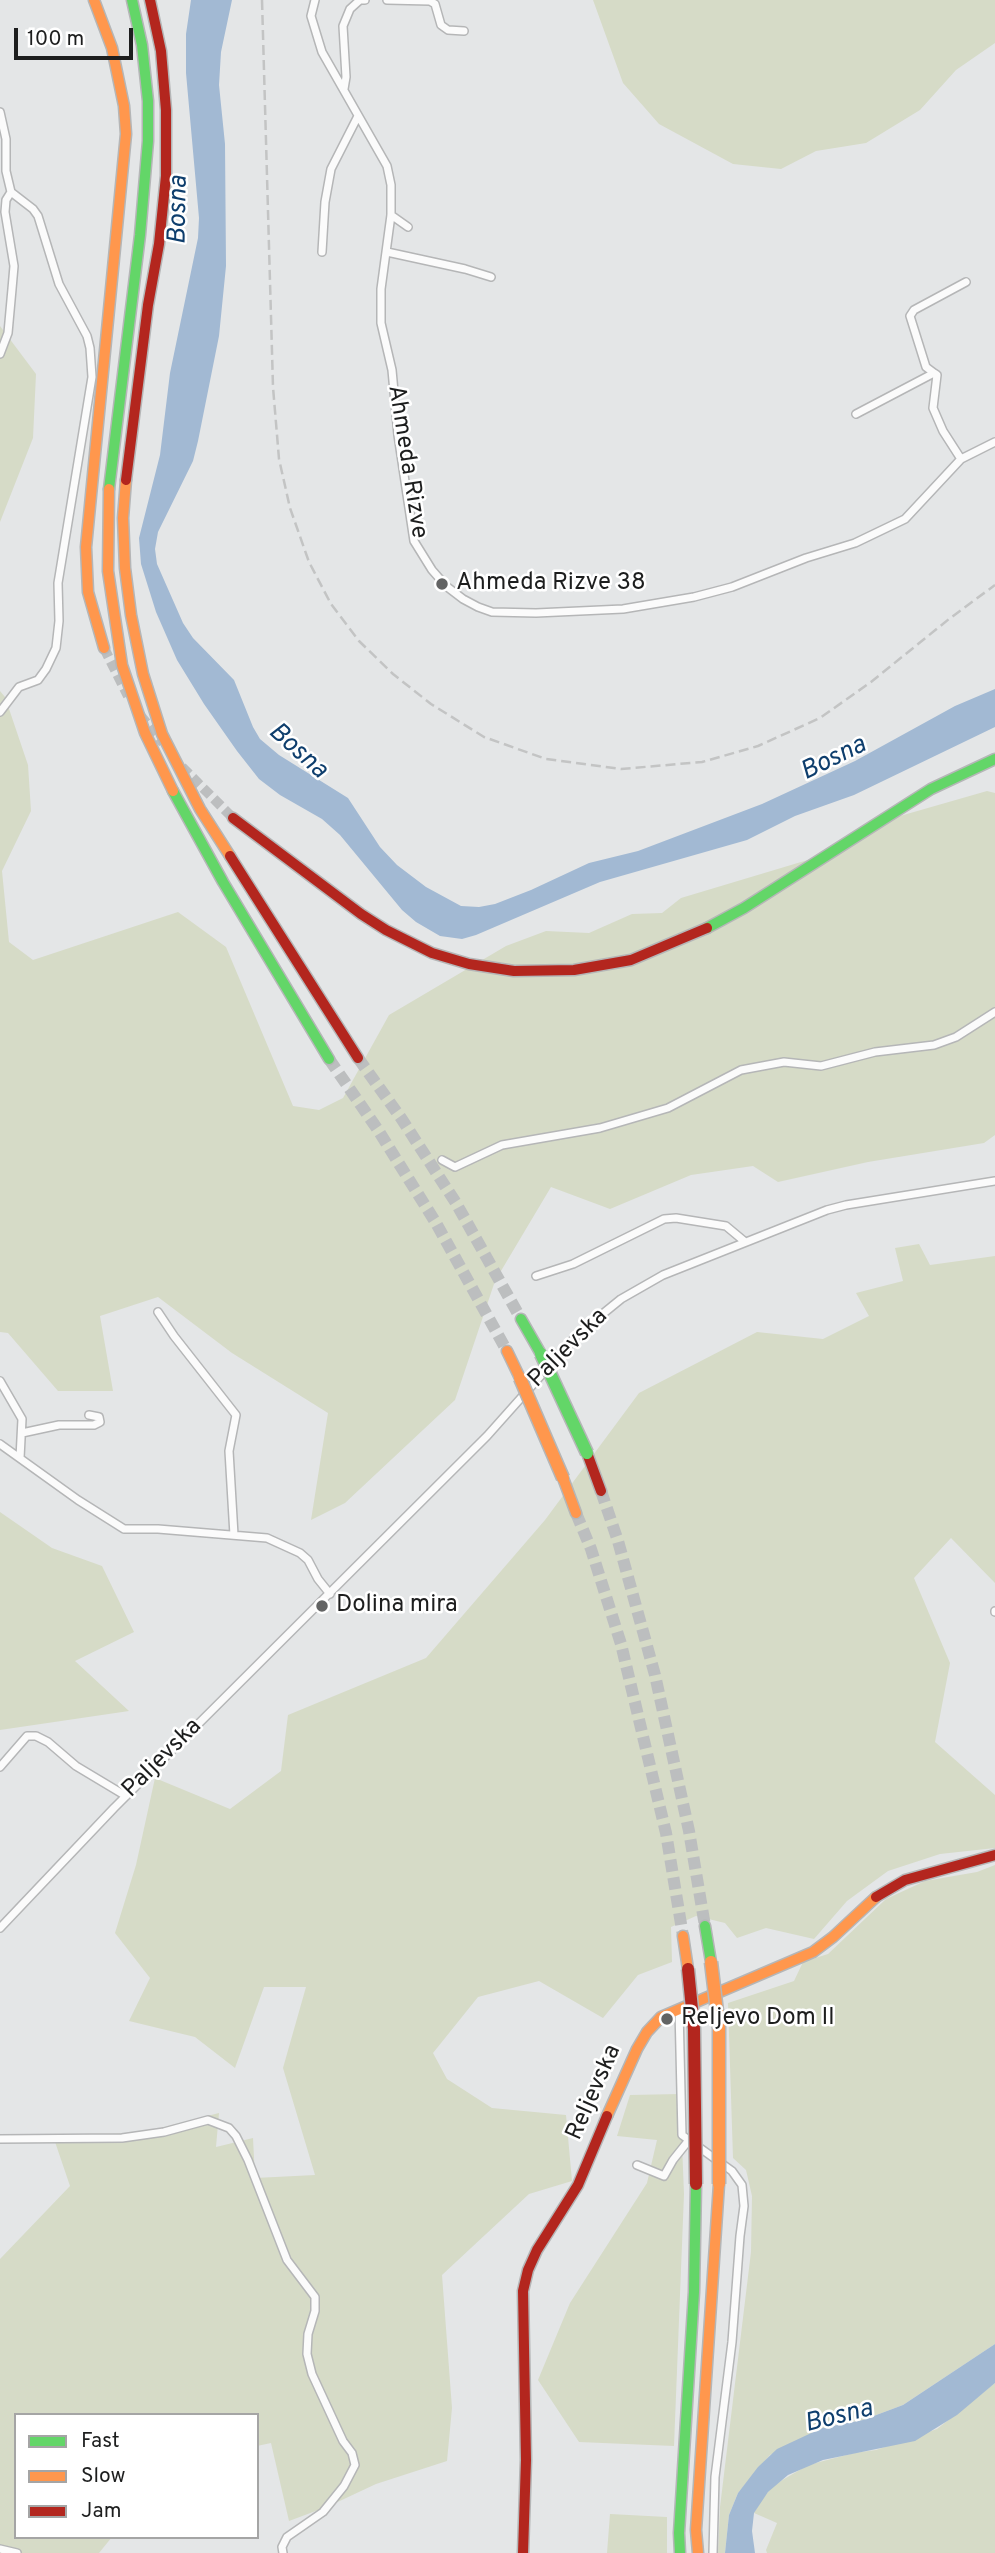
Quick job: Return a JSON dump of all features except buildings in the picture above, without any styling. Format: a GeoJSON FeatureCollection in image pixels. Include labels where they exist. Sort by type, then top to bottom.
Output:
{"type":"FeatureCollection","features":[{"type":"Feature","properties":{"kind":"main road"},"geometry":{"type":"LineString","coordinates":[[94,0],[112,48],[124,106],[126,134],[121,204],[90,421],[86,560],[88,592],[104,648]]}},
{"type":"Feature","properties":{"kind":"main road"},"geometry":{"type":"LineString","coordinates":[[132,0],[142,45],[148,101],[148,141],[140,235],[109,481],[108,571],[122,665],[145,733],[172,789],[223,882],[329,1059]]}},
{"type":"Feature","properties":{"kind":"main road"},"geometry":{"type":"LineString","coordinates":[[150,0],[160,51],[166,110],[166,176],[127,468],[123,518],[125,568],[131,615],[143,674],[162,734],[194,796],[358,1058]]}},
{"type":"Feature","properties":{"kind":"main road"},"geometry":{"type":"LineString","coordinates":[[233,818],[361,914],[432,953],[469,964],[514,971],[574,970],[631,960],[689,937],[755,901],[932,789],[995,759]]}},
{"type":"Feature","properties":{"kind":"main road"},"geometry":{"type":"LineString","coordinates":[[522,1319],[587,1453],[601,1491]]}},
{"type":"Feature","properties":{"kind":"main road"},"geometry":{"type":"LineString","coordinates":[[507,1351],[576,1513]]}},
{"type":"Feature","properties":{"kind":"main road","name":"Reljevska"},"geometry":{"type":"LineString","coordinates":[[523,2553],[526,2460],[523,2291],[528,2270],[537,2250],[578,2185],[637,2049],[653,2024],[661,2017],[813,1952],[834,1937],[879,1894],[905,1880],[995,1856]]}},
{"type":"Feature","properties":{"kind":"main road"},"geometry":{"type":"LineString","coordinates":[[698,2553],[696,2530],[719,2184],[719,2028],[705,1926]]}},
{"type":"Feature","properties":{"kind":"main road"},"geometry":{"type":"LineString","coordinates":[[680,2553],[694,2292],[696,2184],[694,2029],[683,1936]]}},
{"type":"Feature","properties":{"kind":"street","name":"Ahmeda Rizve"},"geometry":{"type":"LineString","coordinates":[[315,0],[311,16],[322,52],[387,166],[391,185],[391,215],[381,289],[381,323],[392,370],[398,435],[415,541],[432,570],[446,586],[478,607],[510,614],[624,609],[694,597],[732,587],[806,558],[855,543],[905,519],[961,459],[995,442]]}},
{"type":"Feature","properties":{"kind":"street"},"geometry":{"type":"LineString","coordinates":[[344,89],[346,77],[343,26],[350,9],[360,0],[365,0]]}},
{"type":"Feature","properties":{"kind":"street"},"geometry":{"type":"LineString","coordinates":[[387,0],[430,1],[435,4],[441,25],[448,30],[464,31]]}},
{"type":"Feature","properties":{"kind":"street"},"geometry":{"type":"LineString","coordinates":[[0,111],[6,139],[6,171],[11,192],[38,216],[60,284],[87,336],[92,377],[90,421],[58,583],[59,621],[56,648],[46,669],[37,680],[15,691],[0,712]]}},
{"type":"Feature","properties":{"kind":"street"},"geometry":{"type":"LineString","coordinates":[[322,252],[325,202],[331,169],[358,116]]}},
{"type":"Feature","properties":{"kind":"street"},"geometry":{"type":"LineString","coordinates":[[0,355],[11,314],[14,266],[5,212],[6,200],[11,192]]}},
{"type":"Feature","properties":{"kind":"street"},"geometry":{"type":"LineString","coordinates":[[391,215],[408,227]]}},
{"type":"Feature","properties":{"kind":"street"},"geometry":{"type":"LineString","coordinates":[[387,252],[491,277]]}},
{"type":"Feature","properties":{"kind":"street"},"geometry":{"type":"LineString","coordinates":[[961,459],[943,431],[933,408],[937,375],[926,367],[910,316],[914,310],[966,282]]}},
{"type":"Feature","properties":{"kind":"street"},"geometry":{"type":"LineString","coordinates":[[856,414],[933,373]]}},
{"type":"Feature","properties":{"kind":"street"},"geometry":{"type":"LineString","coordinates":[[442,1160],[455,1167],[502,1145],[600,1128],[668,1108],[741,1070],[783,1062],[821,1066],[875,1052],[934,1045],[956,1037],[995,1012]]}},
{"type":"Feature","properties":{"kind":"street","name":"Paljevska"},"geometry":{"type":"LineString","coordinates":[[0,1928],[126,1796],[487,1436],[578,1334],[631,1293],[663,1275],[744,1241],[846,1205],[995,1181]]}},
{"type":"Feature","properties":{"kind":"street"},"geometry":{"type":"LineString","coordinates":[[537,1276],[573,1264],[664,1219],[676,1218],[726,1226],[744,1241]]}},
{"type":"Feature","properties":{"kind":"street"},"geometry":{"type":"LineString","coordinates":[[158,1312],[173,1336],[236,1415],[229,1451],[234,1535]]}},
{"type":"Feature","properties":{"kind":"street"},"geometry":{"type":"LineString","coordinates":[[0,1381],[20,1413],[20,1458]]}},
{"type":"Feature","properties":{"kind":"street"},"geometry":{"type":"LineString","coordinates":[[22,1433],[59,1425],[94,1425],[100,1422],[99,1417],[89,1415]]}},
{"type":"Feature","properties":{"kind":"street"},"geometry":{"type":"LineString","coordinates":[[0,1444],[124,1529],[158,1529],[267,1538],[300,1553],[308,1560],[330,1594]]}},
{"type":"Feature","properties":{"kind":"street"},"geometry":{"type":"LineString","coordinates":[[0,1767],[27,1737],[36,1736],[48,1742],[76,1766],[126,1796]]}},
{"type":"Feature","properties":{"kind":"street"},"geometry":{"type":"LineString","coordinates":[[679,2009],[680,2129],[682,2135],[732,2171],[742,2185],[744,2206],[732,2342],[715,2477],[713,2553]]}},
{"type":"Feature","properties":{"kind":"street"},"geometry":{"type":"LineString","coordinates":[[0,2139],[122,2138],[164,2132],[208,2120],[229,2129],[236,2136],[248,2160],[286,2260],[316,2297],[308,2334],[307,2354],[312,2374],[343,2441],[352,2453],[355,2465],[344,2486],[323,2512],[287,2537],[282,2547],[283,2553]]}},
{"type":"Feature","properties":{"kind":"street"},"geometry":{"type":"LineString","coordinates":[[637,2165],[664,2176],[689,2140]]}},
{"type":"Feature","properties":{"kind":"street"},"geometry":{"type":"LineString","coordinates":[[0,2550],[16,2553]]}},
{"type":"Feature","properties":{"kind":"green space"},"geometry":{"type":"Polygon","coordinates":[[[593,0],[995,0],[995,43],[956,70],[920,110],[866,143],[816,151],[781,169],[733,164],[659,124],[623,83],[593,0]]]}},
{"type":"Feature","properties":{"kind":"green space"},"geometry":{"type":"Polygon","coordinates":[[[0,326],[36,374],[33,438],[0,522],[0,326]]]}},
{"type":"Feature","properties":{"kind":"green space"},"geometry":{"type":"Polygon","coordinates":[[[0,691],[5,697],[28,765],[31,811],[2,871],[9,942],[33,960],[178,912],[226,947],[293,1106],[319,1110],[343,1098],[389,1015],[506,946],[546,931],[589,933],[632,914],[662,913],[681,898],[831,853],[893,818],[987,791],[995,793],[995,1135],[984,1143],[868,1162],[778,1182],[753,1166],[691,1175],[610,1209],[551,1187],[495,1281],[455,1400],[345,1503],[311,1520],[328,1413],[232,1353],[158,1297],[100,1316],[113,1391],[58,1391],[8,1333],[0,1332],[0,691]]]}},
{"type":"Feature","properties":{"kind":"green space"},"geometry":{"type":"Polygon","coordinates":[[[919,1244],[930,1265],[995,1256],[995,1583],[951,1538],[914,1578],[950,1663],[935,1742],[995,1795],[995,1848],[940,1854],[888,1871],[847,1901],[814,1939],[766,1928],[737,1938],[725,1923],[696,1916],[671,1927],[672,1962],[638,1975],[603,2018],[539,1981],[478,1997],[433,2053],[447,2079],[492,2108],[566,2115],[572,2181],[529,2194],[442,2275],[452,2408],[447,2461],[376,2484],[289,2521],[271,2443],[259,2446],[259,2413],[14,2413],[14,2539],[110,2539],[99,2553],[0,2553],[0,2259],[70,2186],[53,2136],[141,2133],[219,2113],[216,2147],[253,2138],[255,2178],[315,2175],[283,2068],[306,1987],[264,1987],[235,2068],[195,2037],[129,2021],[150,1978],[115,1933],[136,1865],[155,1778],[230,1809],[281,1771],[288,1715],[426,1658],[545,1520],[639,1393],[757,1332],[823,1339],[869,1316],[856,1293],[903,1281],[895,1248],[919,1244]]]}},
{"type":"Feature","properties":{"kind":"green space"},"geometry":{"type":"Polygon","coordinates":[[[0,1512],[52,1548],[102,1566],[134,1632],[75,1661],[129,1711],[0,1730],[0,1512]]]}},
{"type":"Feature","properties":{"kind":"green space"},"geometry":{"type":"Polygon","coordinates":[[[995,1865],[995,2344],[903,2405],[863,2420],[837,2424],[770,2455],[738,2493],[729,2515],[725,2553],[718,2553],[720,2507],[751,2252],[752,2196],[746,2170],[733,2158],[728,2003],[794,1981],[803,1962],[828,1954],[886,1899],[925,1881],[977,1872],[995,1865]]]}},
{"type":"Feature","properties":{"kind":"green space"},"geometry":{"type":"Polygon","coordinates":[[[680,2094],[684,2194],[674,2446],[579,2442],[538,2380],[570,2303],[647,2183],[657,2140],[617,2136],[630,2095],[680,2094]]]}},
{"type":"Feature","properties":{"kind":"green space"},"geometry":{"type":"Polygon","coordinates":[[[995,2383],[995,2553],[767,2553],[777,2523],[754,2513],[774,2485],[808,2465],[876,2450],[937,2429],[995,2383]]]}},
{"type":"Feature","properties":{"kind":"green space"},"geometry":{"type":"Polygon","coordinates":[[[610,2514],[667,2517],[667,2553],[607,2553],[610,2514]]]}},
{"type":"Feature","properties":{"kind":"water"},"geometry":{"type":"Polygon","coordinates":[[[191,0],[232,0],[221,52],[219,85],[225,144],[226,266],[219,336],[198,441],[193,461],[158,532],[155,549],[157,564],[183,623],[193,638],[234,680],[260,739],[279,755],[348,798],[380,847],[397,865],[426,887],[461,906],[495,904],[589,863],[638,851],[762,804],[855,761],[955,706],[995,689],[995,727],[854,795],[795,816],[747,840],[600,882],[476,935],[462,939],[440,936],[402,910],[340,835],[322,819],[280,795],[259,779],[237,751],[177,660],[156,612],[141,564],[139,538],[160,455],[170,373],[198,238],[199,218],[186,73],[186,34],[191,0]]]}},
{"type":"Feature","properties":{"kind":"water"},"geometry":{"type":"Polygon","coordinates":[[[995,2344],[995,2383],[957,2415],[915,2441],[823,2460],[788,2475],[768,2492],[754,2513],[752,2531],[755,2553],[725,2553],[729,2515],[738,2493],[758,2467],[777,2449],[822,2428],[863,2420],[903,2405],[995,2344]]]}},
{"type":"Feature","properties":{"kind":"tunnel"},"geometry":{"type":"LineString","coordinates":[[104,648],[128,696]]}},
{"type":"Feature","properties":{"kind":"tunnel"},"geometry":{"type":"LineString","coordinates":[[140,715],[163,743]]}},
{"type":"Feature","properties":{"kind":"tunnel"},"geometry":{"type":"LineString","coordinates":[[182,767],[233,818]]}},
{"type":"Feature","properties":{"kind":"tunnel"},"geometry":{"type":"LineString","coordinates":[[358,1058],[456,1203],[521,1319]]}},
{"type":"Feature","properties":{"kind":"tunnel"},"geometry":{"type":"LineString","coordinates":[[329,1059],[378,1130],[436,1223],[507,1351]]}},
{"type":"Feature","properties":{"kind":"tunnel"},"geometry":{"type":"LineString","coordinates":[[601,1491],[618,1541],[655,1675],[689,1831],[705,1926]]}},
{"type":"Feature","properties":{"kind":"tunnel"},"geometry":{"type":"LineString","coordinates":[[576,1513],[591,1549],[621,1644],[666,1833],[683,1936]]}},
{"type":"Feature","properties":{"kind":"railway"},"geometry":{"type":"LineString","coordinates":[[262,0],[273,387],[279,459],[290,508],[309,562],[331,604],[359,641],[393,674],[431,704],[484,737],[546,759],[621,769],[702,762],[758,746],[820,718],[871,682],[995,585]]}},
{"type":"Feature","properties":{"kind":"traffic: fast"},"geometry":{"type":"LineString","coordinates":[[109,489],[140,235],[148,141],[148,101],[142,45],[132,0]]}},
{"type":"Feature","properties":{"kind":"traffic: fast"},"geometry":{"type":"LineString","coordinates":[[707,928],[744,908],[931,789],[995,759]]}},
{"type":"Feature","properties":{"kind":"traffic: fast"},"geometry":{"type":"LineString","coordinates":[[173,791],[223,882],[329,1059]]}},
{"type":"Feature","properties":{"kind":"traffic: fast"},"geometry":{"type":"LineString","coordinates":[[521,1319],[541,1354]]}},
{"type":"Feature","properties":{"kind":"traffic: fast"},"geometry":{"type":"LineString","coordinates":[[541,1354],[587,1453]]}},
{"type":"Feature","properties":{"kind":"traffic: fast"},"geometry":{"type":"LineString","coordinates":[[705,1926],[711,1962]]}},
{"type":"Feature","properties":{"kind":"traffic: fast"},"geometry":{"type":"LineString","coordinates":[[680,2553],[694,2292],[696,2184]]}},
{"type":"Feature","properties":{"kind":"traffic: slow"},"geometry":{"type":"LineString","coordinates":[[94,0],[112,48],[124,106],[126,134],[86,547],[88,592],[104,648]]}},
{"type":"Feature","properties":{"kind":"traffic: slow"},"geometry":{"type":"LineString","coordinates":[[126,480],[123,518],[125,568],[143,674],[162,734],[200,809],[230,856]]}},
{"type":"Feature","properties":{"kind":"traffic: slow"},"geometry":{"type":"LineString","coordinates":[[109,489],[108,571],[122,665],[145,733],[173,791]]}},
{"type":"Feature","properties":{"kind":"traffic: slow"},"geometry":{"type":"LineString","coordinates":[[507,1351],[520,1378]]}},
{"type":"Feature","properties":{"kind":"traffic: slow"},"geometry":{"type":"LineString","coordinates":[[520,1378],[563,1478]]}},
{"type":"Feature","properties":{"kind":"traffic: slow"},"geometry":{"type":"LineString","coordinates":[[563,1478],[576,1513]]}},
{"type":"Feature","properties":{"kind":"traffic: slow"},"geometry":{"type":"LineString","coordinates":[[607,2116],[637,2049],[647,2032],[661,2017],[813,1952],[876,1897]]}},
{"type":"Feature","properties":{"kind":"traffic: slow"},"geometry":{"type":"LineString","coordinates":[[683,1936],[688,1969]]}},
{"type":"Feature","properties":{"kind":"traffic: slow"},"geometry":{"type":"LineString","coordinates":[[711,1962],[719,2028],[719,2184]]}},
{"type":"Feature","properties":{"kind":"traffic: slow"},"geometry":{"type":"LineString","coordinates":[[698,2553],[696,2530],[719,2184]]}},
{"type":"Feature","properties":{"kind":"traffic: jam"},"geometry":{"type":"LineString","coordinates":[[126,480],[166,176],[166,110],[161,51],[150,0]]}},
{"type":"Feature","properties":{"kind":"traffic: jam"},"geometry":{"type":"LineString","coordinates":[[233,818],[386,930],[432,953],[469,964],[514,971],[574,970],[631,960],[707,928]]}},
{"type":"Feature","properties":{"kind":"traffic: jam"},"geometry":{"type":"LineString","coordinates":[[230,856],[358,1058]]}},
{"type":"Feature","properties":{"kind":"traffic: jam"},"geometry":{"type":"LineString","coordinates":[[587,1453],[601,1491]]}},
{"type":"Feature","properties":{"kind":"traffic: jam"},"geometry":{"type":"LineString","coordinates":[[876,1897],[905,1880],[995,1855]]}},
{"type":"Feature","properties":{"kind":"traffic: jam"},"geometry":{"type":"LineString","coordinates":[[688,1969],[694,2029],[696,2184]]}},
{"type":"Feature","properties":{"kind":"traffic: jam"},"geometry":{"type":"LineString","coordinates":[[523,2553],[526,2460],[523,2291],[537,2250],[578,2185],[607,2116]]}},
{"type":"Feature","properties":{"kind":"place","name":"Ahmeda Rizve 38"},"geometry":{"type":"Point","coordinates":[442,584]}},
{"type":"Feature","properties":{"kind":"place","name":"Dolina mira"},"geometry":{"type":"Point","coordinates":[322,1606]}},
{"type":"Feature","properties":{"kind":"place","name":"Reljevo Dom II"},"geometry":{"type":"Point","coordinates":[667,2019]}},
{"type":"Feature","properties":{"kind":"water label","name":"Bosna"},"geometry":{"type":"Point","coordinates":[180,210]}},
{"type":"Feature","properties":{"kind":"water label","name":"Bosna"},"geometry":{"type":"Point","coordinates":[297,752]}},
{"type":"Feature","properties":{"kind":"water label","name":"Bosna"},"geometry":{"type":"Point","coordinates":[834,760]}},
{"type":"Feature","properties":{"kind":"water label","name":"Bosna"},"geometry":{"type":"Point","coordinates":[839,2418]}}]}
